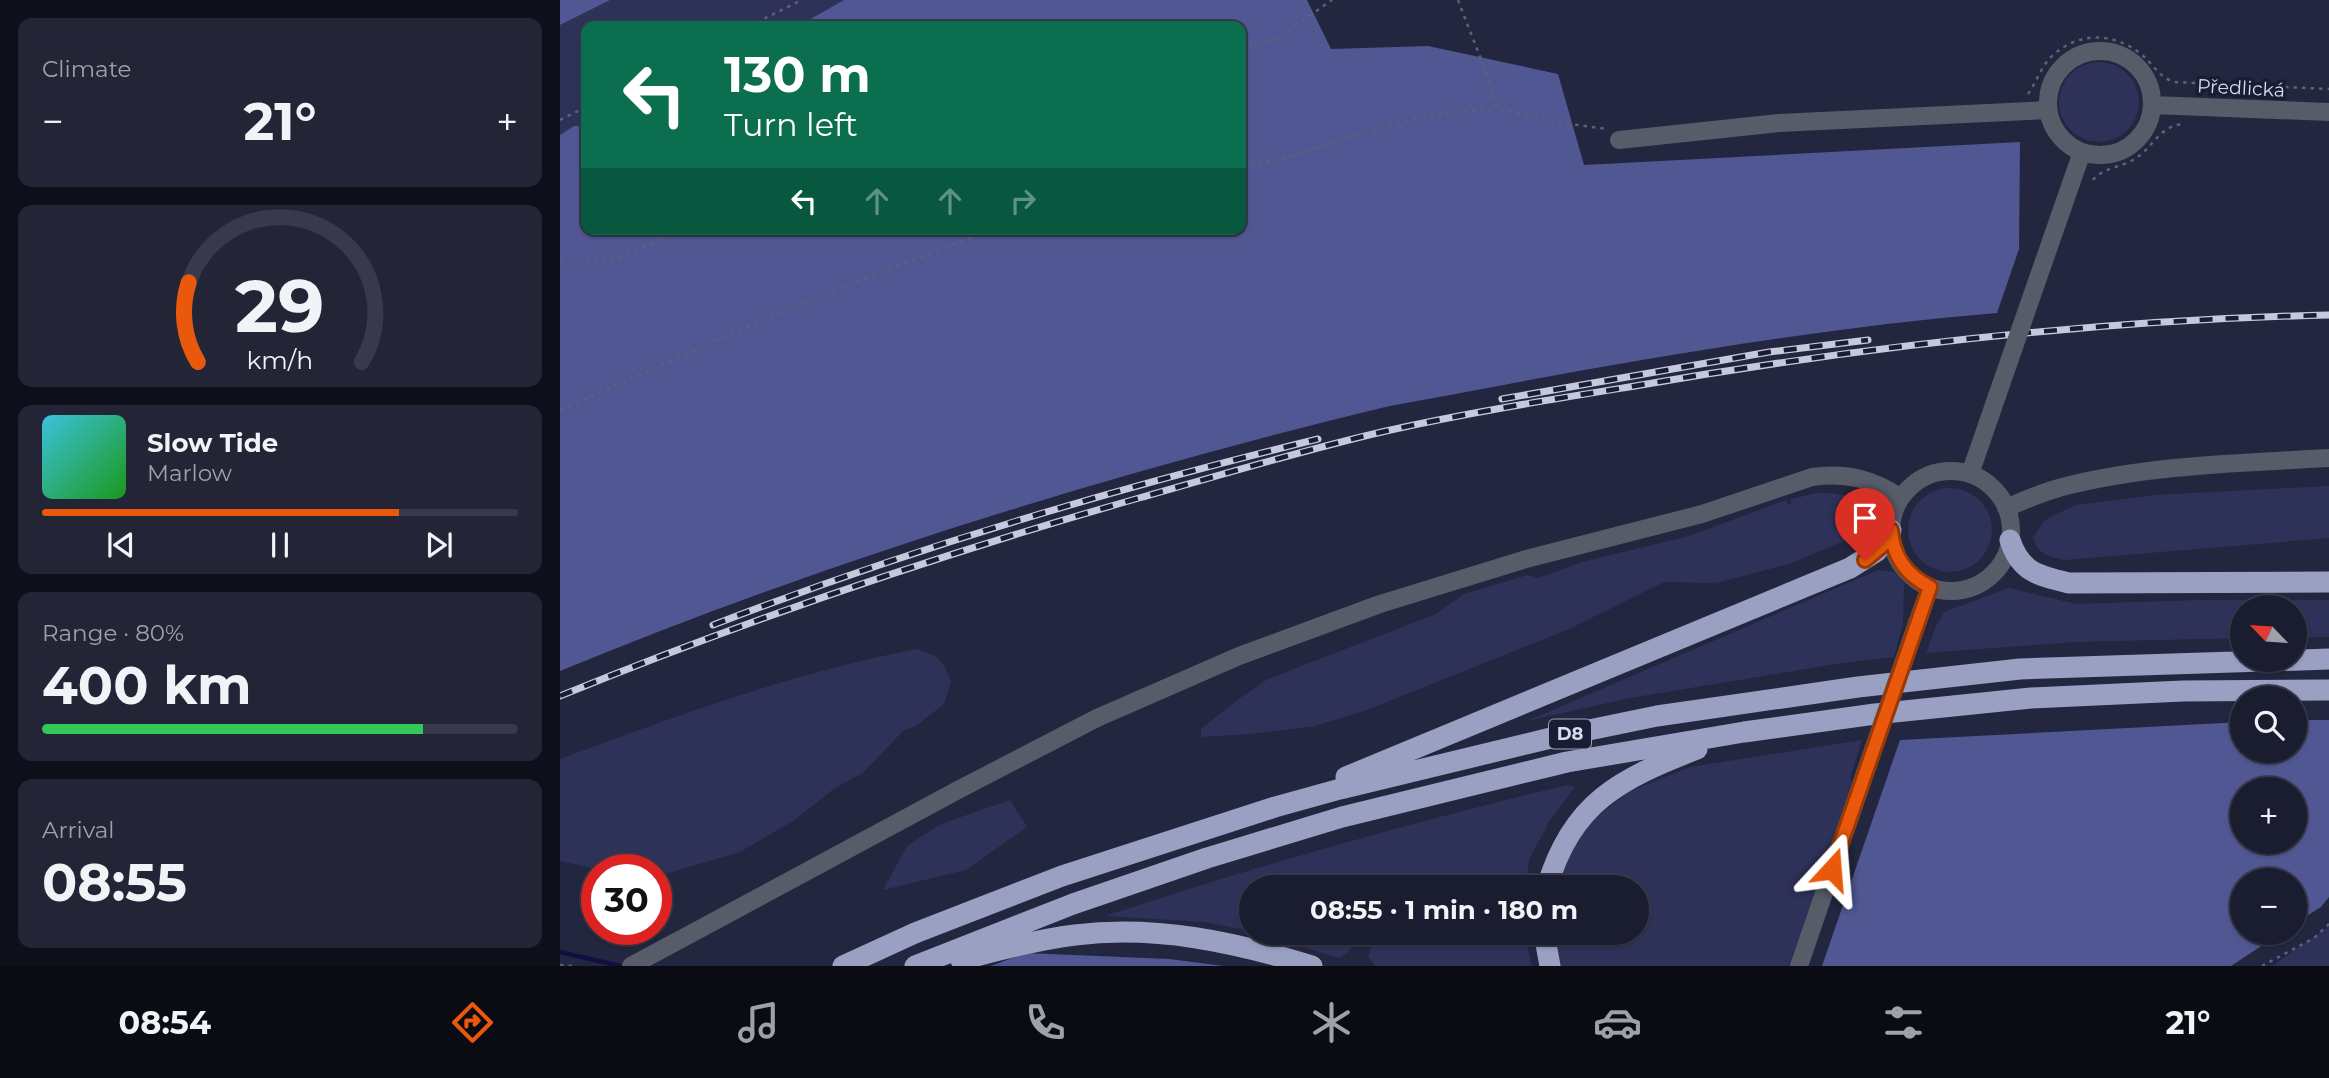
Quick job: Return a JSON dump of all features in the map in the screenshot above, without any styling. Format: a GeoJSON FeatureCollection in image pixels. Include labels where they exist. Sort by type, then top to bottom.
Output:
{"type":"FeatureCollection","features":[{"type":"Feature","properties":{"kind":"highway"},"geometry":{"type":"LineString","coordinates":[[1275,807],[1421,744],[1524,705],[1850,568],[1877,551],[1891,530]]}},
{"type":"Feature","properties":{"kind":"highway"},"geometry":{"type":"LineString","coordinates":[[2010,540],[2018,560],[2031,571],[2069,583],[2329,582]]}},
{"type":"Feature","properties":{"kind":"highway","name":"D8"},"geometry":{"type":"LineString","coordinates":[[843,966],[915,933],[1062,876],[1275,807],[1340,789],[1657,716],[1858,687],[2020,669],[2329,659]]}},
{"type":"Feature","properties":{"kind":"highway","name":"D8"},"geometry":{"type":"LineString","coordinates":[[915,966],[1073,904],[1208,858],[1342,817],[1567,762],[1744,732],[1875,714],[2031,698],[2183,691],[2329,690]]}},
{"type":"Feature","properties":{"kind":"highway"},"geometry":{"type":"LineString","coordinates":[[1551,875],[1570,833],[1583,814],[1609,792],[1641,772],[1744,732]]}},
{"type":"Feature","properties":{"kind":"highway"},"geometry":{"type":"LineString","coordinates":[[935,966],[1041,940],[1130,932],[1206,938],[1312,966]]}},
{"type":"Feature","properties":{"kind":"highway"},"geometry":{"type":"LineString","coordinates":[[1546,945],[1550,966]]}},
{"type":"Feature","properties":{"kind":"street"},"geometry":{"type":"LineString","coordinates":[[2091,51],[2114,53],[2134,64],[2147,82],[2152,105],[2147,126],[2141,135],[2124,149],[2103,155],[2082,152],[2059,136],[2048,110],[2054,77],[2070,60],[2091,51]]}},
{"type":"Feature","properties":{"kind":"street","name":"Předlická"},"geometry":{"type":"LineString","coordinates":[[2152,105],[2329,113]]}},
{"type":"Feature","properties":{"kind":"street"},"geometry":{"type":"LineString","coordinates":[[1619,136],[1779,123],[2048,110]]}},
{"type":"Feature","properties":{"kind":"street"},"geometry":{"type":"LineString","coordinates":[[1970,474],[2082,152]]}},
{"type":"Feature","properties":{"kind":"street"},"geometry":{"type":"LineString","coordinates":[[2006,508],[2059,487],[2124,475],[2222,464],[2329,458]]}},
{"type":"Feature","properties":{"kind":"street"},"geometry":{"type":"LineString","coordinates":[[1957,471],[1970,474],[1988,483],[2006,508],[2010,518],[2010,540],[2002,562],[1986,579],[1975,585],[1953,590],[1930,587],[1914,578],[1902,565],[1894,548],[1891,530],[1894,513],[1901,498],[1920,480],[1931,474],[1957,471]]}},
{"type":"Feature","properties":{"kind":"street"},"geometry":{"type":"LineString","coordinates":[[631,966],[1097,718],[1239,656],[1380,604],[1526,559],[1702,514],[1812,477],[1828,475],[1863,478],[1901,498]]}},
{"type":"Feature","properties":{"kind":"street"},"geometry":{"type":"LineString","coordinates":[[1799,966],[1930,587]]}},
{"type":"Feature","properties":{"kind":"path"},"geometry":{"type":"LineString","coordinates":[[759,21],[802,0]]}},
{"type":"Feature","properties":{"kind":"path"},"geometry":{"type":"LineString","coordinates":[[1246,47],[1279,37],[1332,0]]}},
{"type":"Feature","properties":{"kind":"path"},"geometry":{"type":"LineString","coordinates":[[1458,0],[1489,80],[1496,108]]}},
{"type":"Feature","properties":{"kind":"path"},"geometry":{"type":"LineString","coordinates":[[2026,96],[2050,58],[2072,44],[2095,36],[2123,42],[2144,57],[2166,79],[2175,82],[2329,89]]}},
{"type":"Feature","properties":{"kind":"path"},"geometry":{"type":"LineString","coordinates":[[1246,163],[1280,160],[1436,114],[1496,108],[1619,136]]}},
{"type":"Feature","properties":{"kind":"path"},"geometry":{"type":"LineString","coordinates":[[560,120],[581,110]]}},
{"type":"Feature","properties":{"kind":"path"},"geometry":{"type":"LineString","coordinates":[[2093,180],[2106,170],[2137,158],[2170,126],[2185,123]]}},
{"type":"Feature","properties":{"kind":"path"},"geometry":{"type":"LineString","coordinates":[[560,261],[612,261],[670,235]]}},
{"type":"Feature","properties":{"kind":"path"},"geometry":{"type":"LineString","coordinates":[[560,410],[799,304],[977,235]]}},
{"type":"Feature","properties":{"kind":"path"},"geometry":{"type":"LineString","coordinates":[[2262,966],[2314,938],[2329,924]]}},
{"type":"Feature","properties":{"kind":"path"},"geometry":{"type":"LineString","coordinates":[[560,965],[573,966]]}},
{"type":"Feature","properties":{"kind":"shaded area"},"geometry":{"type":"Polygon","coordinates":[[[560,0],[610,0],[560,25],[560,0]]]}},
{"type":"Feature","properties":{"kind":"shaded area"},"geometry":{"type":"Polygon","coordinates":[[[610,0],[844,0],[807,21],[581,21],[581,124],[560,135],[560,25],[610,0]]]}},
{"type":"Feature","properties":{"kind":"shaded area"},"geometry":{"type":"Polygon","coordinates":[[[844,0],[1307,0],[1331,49],[1428,46],[1558,74],[1584,165],[2020,142],[2019,249],[1997,313],[1863,327],[1731,346],[1377,409],[1169,463],[964,525],[760,594],[560,671],[560,135],[574,126],[581,126],[581,235],[1246,235],[1246,21],[807,21],[844,0]]]}},
{"type":"Feature","properties":{"kind":"shaded area"},"geometry":{"type":"Polygon","coordinates":[[[2099,62],[2114,65],[2127,74],[2136,87],[2139,102],[2136,117],[2127,130],[2114,139],[2099,142],[2084,139],[2071,130],[2062,117],[2059,102],[2062,87],[2071,74],[2084,65],[2099,62]]]}},
{"type":"Feature","properties":{"kind":"shaded area"},"geometry":{"type":"Polygon","coordinates":[[[2329,486],[2329,538],[2064,560],[2041,551],[2033,538],[2044,521],[2077,505],[2155,495],[2329,486]]]}},
{"type":"Feature","properties":{"kind":"shaded area"},"geometry":{"type":"Polygon","coordinates":[[[1950,488],[1966,491],[1980,500],[1989,514],[1992,530],[1989,546],[1980,560],[1966,569],[1950,572],[1934,569],[1920,560],[1911,546],[1908,530],[1911,514],[1920,500],[1934,491],[1950,488]]]}},
{"type":"Feature","properties":{"kind":"shaded area"},"geometry":{"type":"Polygon","coordinates":[[[1817,493],[1849,496],[1864,505],[1868,512],[1860,534],[1792,563],[1716,583],[1664,582],[1569,629],[1364,711],[1315,726],[1201,737],[1201,729],[1268,679],[1436,614],[1464,594],[1528,575],[1538,578],[1582,562],[1689,536],[1786,500],[1787,504],[1791,504],[1791,499],[1817,493]]]}},
{"type":"Feature","properties":{"kind":"shaded area"},"geometry":{"type":"Polygon","coordinates":[[[1878,570],[1894,572],[1904,583],[1903,624],[1894,657],[1630,698],[1527,721],[1878,570]]]}},
{"type":"Feature","properties":{"kind":"shaded area"},"geometry":{"type":"Polygon","coordinates":[[[2009,588],[2076,604],[2230,600],[2230,638],[2075,642],[1926,653],[1944,612],[2009,588]]]}},
{"type":"Feature","properties":{"kind":"shaded area"},"geometry":{"type":"Polygon","coordinates":[[[2307,600],[2329,600],[2329,637],[2307,637],[2307,600]]]}},
{"type":"Feature","properties":{"kind":"shaded area"},"geometry":{"type":"Polygon","coordinates":[[[917,649],[937,657],[951,682],[944,704],[917,725],[903,731],[863,773],[835,788],[793,821],[740,852],[672,872],[672,854],[581,854],[581,866],[560,861],[560,759],[692,711],[780,683],[917,649]]]}},
{"type":"Feature","properties":{"kind":"shaded area"},"geometry":{"type":"Polygon","coordinates":[[[2307,720],[2329,720],[2329,897],[2321,907],[2307,916],[2307,868],[2230,868],[2230,945],[2263,945],[2231,966],[1822,966],[1900,740],[2230,723],[2230,763],[2307,763],[2307,720]]]}},
{"type":"Feature","properties":{"kind":"shaded area"},"geometry":{"type":"Polygon","coordinates":[[[1862,740],[1850,778],[1852,782],[1789,966],[1560,966],[1556,945],[1649,945],[1649,875],[1561,875],[1570,847],[1594,816],[1597,817],[1628,792],[1690,767],[1862,740]]]}},
{"type":"Feature","properties":{"kind":"shaded area"},"geometry":{"type":"Polygon","coordinates":[[[1567,785],[1575,787],[1550,820],[1529,860],[1527,875],[1239,875],[1239,929],[1204,922],[1105,916],[1219,880],[1334,846],[1567,785]]]}},
{"type":"Feature","properties":{"kind":"shaded area"},"geometry":{"type":"Polygon","coordinates":[[[1010,800],[1027,827],[966,870],[883,890],[907,846],[941,824],[1010,800]]]}},
{"type":"Feature","properties":{"kind":"shaded area"},"geometry":{"type":"Polygon","coordinates":[[[2329,926],[2329,966],[2272,966],[2302,945],[2307,945],[2307,941],[2329,926]]]}},
{"type":"Feature","properties":{"kind":"shaded area"},"geometry":{"type":"Polygon","coordinates":[[[1297,945],[1354,945],[1339,958],[1297,945]]]}},
{"type":"Feature","properties":{"kind":"shaded area"},"geometry":{"type":"Polygon","coordinates":[[[1372,945],[1527,945],[1532,966],[1375,966],[1368,957],[1372,945]]]}},
{"type":"Feature","properties":{"kind":"shaded area"},"geometry":{"type":"Polygon","coordinates":[[[1025,953],[1169,959],[1224,966],[991,966],[1025,953]]]}},
{"type":"Feature","properties":{"kind":"waterway"},"geometry":{"type":"LineString","coordinates":[[560,952],[620,966]]}},
{"type":"Feature","properties":{"kind":"railway"},"geometry":{"type":"LineString","coordinates":[[560,696],[774,614],[992,542],[1262,463],[1416,424],[1716,373],[1890,348],[2065,329],[2329,315]]}},
{"type":"Feature","properties":{"kind":"railway"},"geometry":{"type":"LineString","coordinates":[[1502,399],[1769,352],[1868,340]]}},
{"type":"Feature","properties":{"kind":"railway"},"geometry":{"type":"LineString","coordinates":[[713,625],[862,571],[1012,522],[1164,478],[1318,439]]}},
{"type":"Feature","properties":{"kind":"route"},"geometry":{"type":"LineString","coordinates":[[1832,869],[1930,587],[1914,578],[1902,565],[1894,548],[1891,530],[1883,545],[1865,560]]}}]}
